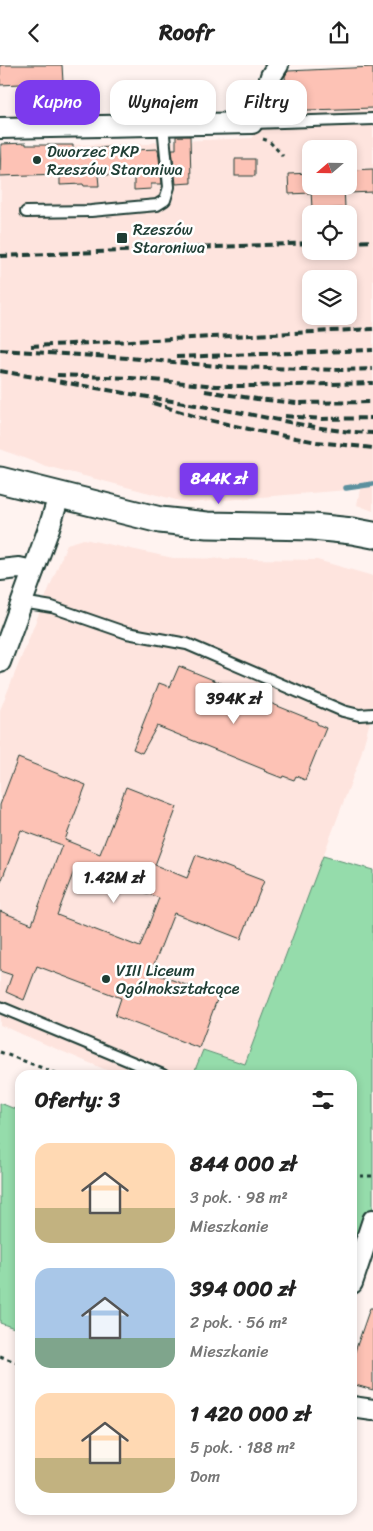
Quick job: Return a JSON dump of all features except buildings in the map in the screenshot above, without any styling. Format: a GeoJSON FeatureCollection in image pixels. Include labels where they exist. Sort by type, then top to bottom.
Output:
{"type":"FeatureCollection","features":[{"type":"Feature","properties":{"kind":"street"},"geometry":{"type":"LineString","coordinates":[[270,80],[278,65]]}},
{"type":"Feature","properties":{"kind":"street"},"geometry":{"type":"LineString","coordinates":[[0,128],[163,125]]}},
{"type":"Feature","properties":{"kind":"street"},"geometry":{"type":"LineString","coordinates":[[0,480],[160,520],[207,525],[313,527],[373,535]]}},
{"type":"Feature","properties":{"kind":"street"},"geometry":{"type":"LineString","coordinates":[[0,662],[59,496]]}},
{"type":"Feature","properties":{"kind":"street"},"geometry":{"type":"LineString","coordinates":[[0,570],[20,568],[33,571]]}},
{"type":"Feature","properties":{"kind":"street"},"geometry":{"type":"LineString","coordinates":[[357,1268],[373,1220]]}},
{"type":"Feature","properties":{"kind":"street"},"geometry":{"type":"LineString","coordinates":[[357,1408],[373,1410]]}},
{"type":"Feature","properties":{"kind":"lane"},"geometry":{"type":"LineString","coordinates":[[307,121],[373,119]]}},
{"type":"Feature","properties":{"kind":"lane"},"geometry":{"type":"LineString","coordinates":[[26,212],[91,211],[157,205],[165,200],[169,187],[163,125]]}},
{"type":"Feature","properties":{"kind":"lane"},"geometry":{"type":"LineString","coordinates":[[22,603],[52,607],[127,633],[187,645],[343,711],[359,715],[373,714]]}},
{"type":"Feature","properties":{"kind":"lane"},"geometry":{"type":"LineString","coordinates":[[0,1007],[151,1070]]}},
{"type":"Feature","properties":{"kind":"path"},"geometry":{"type":"LineString","coordinates":[[0,1052],[48,1070]]}},
{"type":"Feature","properties":{"kind":"path"},"geometry":{"type":"LineString","coordinates":[[357,1176],[373,1176]]}},
{"type":"Feature","properties":{"kind":"path"},"geometry":{"type":"LineString","coordinates":[[0,1357],[15,1362]]}},
{"type":"Feature","properties":{"kind":"shaded area"},"geometry":{"type":"Polygon","coordinates":[[[373,91],[373,511],[357,505],[360,489],[188,503],[42,465],[0,449],[1,144],[149,144],[155,142],[253,138],[251,125],[307,125],[307,94],[373,91]]]}},
{"type":"Feature","properties":{"kind":"shaded area"},"geometry":{"type":"Polygon","coordinates":[[[84,539],[173,558],[317,560],[373,576],[373,710],[360,758],[245,1064],[204,1050],[195,1070],[106,1070],[0,1025],[0,710],[67,544],[84,539]]]}},
{"type":"Feature","properties":{"kind":"green space"},"geometry":{"type":"Polygon","coordinates":[[[323,856],[373,870],[373,1206],[357,1252],[357,1070],[195,1070],[203,1050],[245,1064],[323,856]]]}},
{"type":"Feature","properties":{"kind":"green space"},"geometry":{"type":"Polygon","coordinates":[[[0,1103],[15,1109],[15,1328],[0,1323],[0,1103]]]}},
{"type":"Feature","properties":{"kind":"waterway"},"geometry":{"type":"LineString","coordinates":[[346,488],[373,484]]}},
{"type":"Feature","properties":{"kind":"railway"},"geometry":{"type":"LineString","coordinates":[[357,242],[373,241]]}},
{"type":"Feature","properties":{"kind":"railway"},"geometry":{"type":"LineString","coordinates":[[0,256],[302,243]]}},
{"type":"Feature","properties":{"kind":"railway"},"geometry":{"type":"LineString","coordinates":[[31,346],[373,329]]}},
{"type":"Feature","properties":{"kind":"railway"},"geometry":{"type":"LineString","coordinates":[[0,350],[229,367],[373,369]]}},
{"type":"Feature","properties":{"kind":"railway"},"geometry":{"type":"LineString","coordinates":[[176,357],[373,350]]}},
{"type":"Feature","properties":{"kind":"railway"},"geometry":{"type":"LineString","coordinates":[[0,371],[322,428],[373,433]]}},
{"type":"Feature","properties":{"kind":"railway"},"geometry":{"type":"LineString","coordinates":[[57,375],[131,378],[216,386],[373,383]]}},
{"type":"Feature","properties":{"kind":"railway"},"geometry":{"type":"LineString","coordinates":[[205,391],[297,403],[373,402]]}},
{"type":"Feature","properties":{"kind":"railway"},"geometry":{"type":"LineString","coordinates":[[153,403],[200,418],[253,430],[317,442],[373,448]]}},
{"type":"Feature","properties":{"kind":"railway"},"geometry":{"type":"LineString","coordinates":[[285,416],[322,419],[373,418]]}},
{"type":"Feature","properties":{"kind":"place","name":"Dworzec PKP Rzeszów Staroniwa"},"geometry":{"type":"Point","coordinates":[37,160]}},
{"type":"Feature","properties":{"kind":"place","name":"Rzeszów Staroniwa"},"geometry":{"type":"Point","coordinates":[122,238]}},
{"type":"Feature","properties":{"kind":"place","name":"VIII Liceum Ogólnokształcące"},"geometry":{"type":"Point","coordinates":[106,979]}}]}
